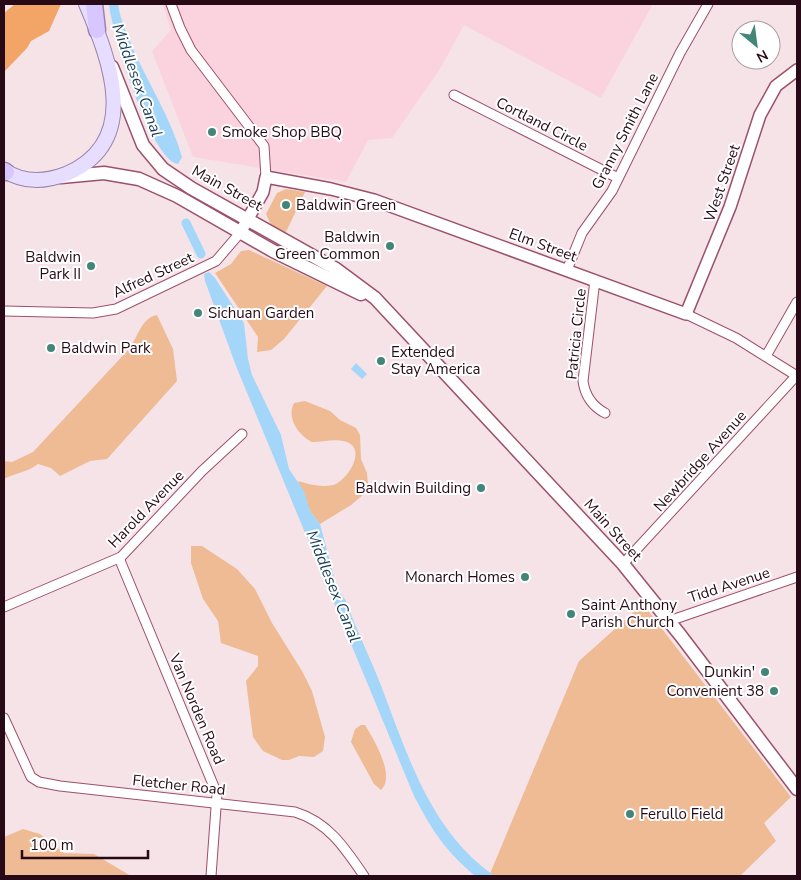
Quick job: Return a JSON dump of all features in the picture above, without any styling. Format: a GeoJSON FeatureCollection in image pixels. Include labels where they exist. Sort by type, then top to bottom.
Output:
{"type":"FeatureCollection","features":[{"type":"Feature","properties":{"kind":"highway"},"geometry":{"type":"LineString","coordinates":[[94,4],[97,30]]}},
{"type":"Feature","properties":{"kind":"main road"},"geometry":{"type":"LineString","coordinates":[[5,171],[28,180],[52,178],[72,171],[89,160],[100,148],[110,130],[114,97],[105,52],[86,4]]}},
{"type":"Feature","properties":{"kind":"main road","name":"Main Street"},"geometry":{"type":"LineString","coordinates":[[105,52],[140,139],[151,156],[163,169],[181,182],[248,218],[344,274],[368,292],[623,564],[669,620],[797,789]]}},
{"type":"Feature","properties":{"kind":"main road","name":"Main Street"},"geometry":{"type":"LineString","coordinates":[[52,178],[104,173],[139,179],[176,196],[240,233],[346,286],[384,309]]}},
{"type":"Feature","properties":{"kind":"street"},"geometry":{"type":"LineString","coordinates":[[171,4],[191,50],[264,146],[266,177],[263,192],[240,233]]}},
{"type":"Feature","properties":{"kind":"street","name":"Granny Smith Lane"},"geometry":{"type":"LineString","coordinates":[[567,270],[582,233],[618,178],[680,53],[708,4]]}},
{"type":"Feature","properties":{"kind":"street","name":"West Street"},"geometry":{"type":"LineString","coordinates":[[686,314],[730,207],[763,110],[776,86],[797,70]]}},
{"type":"Feature","properties":{"kind":"street","name":"Cortland Circle"},"geometry":{"type":"LineString","coordinates":[[454,96],[618,178]]}},
{"type":"Feature","properties":{"kind":"street","name":"Elm Street"},"geometry":{"type":"LineString","coordinates":[[266,177],[363,197],[595,280],[686,314],[724,332],[797,375]]}},
{"type":"Feature","properties":{"kind":"street","name":"Alfred Street"},"geometry":{"type":"LineString","coordinates":[[4,311],[88,313],[116,309],[216,261],[240,233]]}},
{"type":"Feature","properties":{"kind":"street","name":"Patricia Circle"},"geometry":{"type":"LineString","coordinates":[[595,280],[583,381],[590,401],[605,413]]}},
{"type":"Feature","properties":{"kind":"street"},"geometry":{"type":"LineString","coordinates":[[766,356],[797,302]]}},
{"type":"Feature","properties":{"kind":"street","name":"Newbridge Avenue"},"geometry":{"type":"LineString","coordinates":[[623,564],[797,375]]}},
{"type":"Feature","properties":{"kind":"street","name":"Harold Avenue"},"geometry":{"type":"LineString","coordinates":[[4,607],[119,558],[202,471],[242,434]]}},
{"type":"Feature","properties":{"kind":"street","name":"Van Norden Road"},"geometry":{"type":"LineString","coordinates":[[119,558],[217,793],[211,876]]}},
{"type":"Feature","properties":{"kind":"street","name":"Tidd Avenue"},"geometry":{"type":"LineString","coordinates":[[669,620],[797,578]]}},
{"type":"Feature","properties":{"kind":"street","name":"Fletcher Road"},"geometry":{"type":"LineString","coordinates":[[4,718],[27,771],[38,782],[276,809],[308,816],[329,830],[364,876]]}},
{"type":"Feature","properties":{"kind":"shaded area"},"geometry":{"type":"Polygon","coordinates":[[[15,4],[61,4],[49,31],[31,41],[27,48],[4,72],[4,13],[15,4]]]}},
{"type":"Feature","properties":{"kind":"shaded area"},"geometry":{"type":"Polygon","coordinates":[[[163,4],[653,4],[601,98],[464,25],[440,69],[392,138],[368,140],[346,182],[193,157],[152,51],[171,30],[163,4]]]}},
{"type":"Feature","properties":{"kind":"shaded area"},"geometry":{"type":"Polygon","coordinates":[[[286,189],[305,192],[285,234],[271,225],[266,214],[277,193],[286,189]]]}},
{"type":"Feature","properties":{"kind":"shaded area"},"geometry":{"type":"Polygon","coordinates":[[[249,250],[327,286],[284,339],[271,350],[257,352],[258,337],[215,273],[231,264],[241,251],[249,250]]]}},
{"type":"Feature","properties":{"kind":"shaded area"},"geometry":{"type":"Polygon","coordinates":[[[157,315],[173,349],[177,381],[107,459],[90,461],[60,476],[51,468],[38,464],[4,479],[4,461],[12,462],[33,452],[129,349],[143,324],[157,315]]]}},
{"type":"Feature","properties":{"kind":"shaded area"},"geometry":{"type":"Polygon","coordinates":[[[305,401],[330,411],[340,420],[356,428],[360,435],[361,459],[367,473],[368,484],[364,494],[351,505],[320,524],[310,511],[298,481],[315,485],[333,485],[344,478],[349,472],[353,465],[355,452],[353,446],[347,442],[334,440],[312,442],[298,431],[293,420],[292,409],[294,403],[305,401]]]}},
{"type":"Feature","properties":{"kind":"shaded area"},"geometry":{"type":"Polygon","coordinates":[[[191,546],[202,546],[237,569],[255,589],[272,623],[302,671],[312,691],[325,737],[323,751],[314,757],[299,756],[289,760],[282,760],[263,751],[253,737],[246,681],[258,666],[258,656],[221,643],[218,621],[203,599],[191,563],[191,546]]]}},
{"type":"Feature","properties":{"kind":"shaded area","name":"Ferullo Field"},"geometry":{"type":"Polygon","coordinates":[[[643,604],[791,797],[764,823],[776,841],[740,876],[489,876],[579,661],[643,604]]]}},
{"type":"Feature","properties":{"kind":"shaded area"},"geometry":{"type":"Polygon","coordinates":[[[365,725],[369,732],[378,748],[385,767],[385,784],[381,790],[374,784],[351,742],[355,729],[365,725]]]}},
{"type":"Feature","properties":{"kind":"shaded area"},"geometry":{"type":"Polygon","coordinates":[[[23,829],[40,834],[64,853],[94,854],[131,876],[4,876],[4,837],[23,829]]]}},
{"type":"Feature","properties":{"kind":"water","name":"Middlesex Canal"},"geometry":{"type":"Polygon","coordinates":[[[109,4],[118,4],[122,22],[134,51],[173,130],[182,157],[178,164],[167,157],[156,141],[145,119],[134,93],[117,40],[109,4]]]}},
{"type":"Feature","properties":{"kind":"water","name":"Middlesex Canal"},"geometry":{"type":"Polygon","coordinates":[[[209,272],[215,278],[244,323],[248,359],[252,375],[281,435],[289,469],[304,491],[310,511],[320,524],[337,588],[346,601],[423,789],[453,837],[473,858],[495,876],[475,876],[464,866],[440,839],[414,796],[236,366],[205,281],[204,274],[209,272]]]}},
{"type":"Feature","properties":{"kind":"water"},"geometry":{"type":"Polygon","coordinates":[[[356,363],[367,374],[362,379],[351,369],[356,363]]]}},
{"type":"Feature","properties":{"kind":"waterway","name":"Middlesex Canal"},"geometry":{"type":"LineString","coordinates":[[186,223],[201,254]]}},
{"type":"Feature","properties":{"kind":"place","name":"Smoke Shop BBQ"},"geometry":{"type":"Point","coordinates":[212,132]}},
{"type":"Feature","properties":{"kind":"place","name":"Baldwin Green"},"geometry":{"type":"Point","coordinates":[286,205]}},
{"type":"Feature","properties":{"kind":"place","name":"Baldwin Green Common"},"geometry":{"type":"Point","coordinates":[390,246]}},
{"type":"Feature","properties":{"kind":"place","name":"Baldwin Park II"},"geometry":{"type":"Point","coordinates":[91,266]}},
{"type":"Feature","properties":{"kind":"place","name":"Sichuan Garden"},"geometry":{"type":"Point","coordinates":[198,313]}},
{"type":"Feature","properties":{"kind":"place","name":"Baldwin Park"},"geometry":{"type":"Point","coordinates":[51,348]}},
{"type":"Feature","properties":{"kind":"place","name":"Extended Stay America"},"geometry":{"type":"Point","coordinates":[381,361]}},
{"type":"Feature","properties":{"kind":"place","name":"Baldwin Building"},"geometry":{"type":"Point","coordinates":[481,488]}},
{"type":"Feature","properties":{"kind":"place","name":"Monarch Homes"},"geometry":{"type":"Point","coordinates":[525,577]}},
{"type":"Feature","properties":{"kind":"place","name":"Saint Anthony Parish Church"},"geometry":{"type":"Point","coordinates":[571,614]}},
{"type":"Feature","properties":{"kind":"place","name":"Dunkin'"},"geometry":{"type":"Point","coordinates":[765,672]}},
{"type":"Feature","properties":{"kind":"place","name":"Convenient 38"},"geometry":{"type":"Point","coordinates":[774,691]}},
{"type":"Feature","properties":{"kind":"place","name":"Ferullo Field"},"geometry":{"type":"Point","coordinates":[630,814]}}]}
